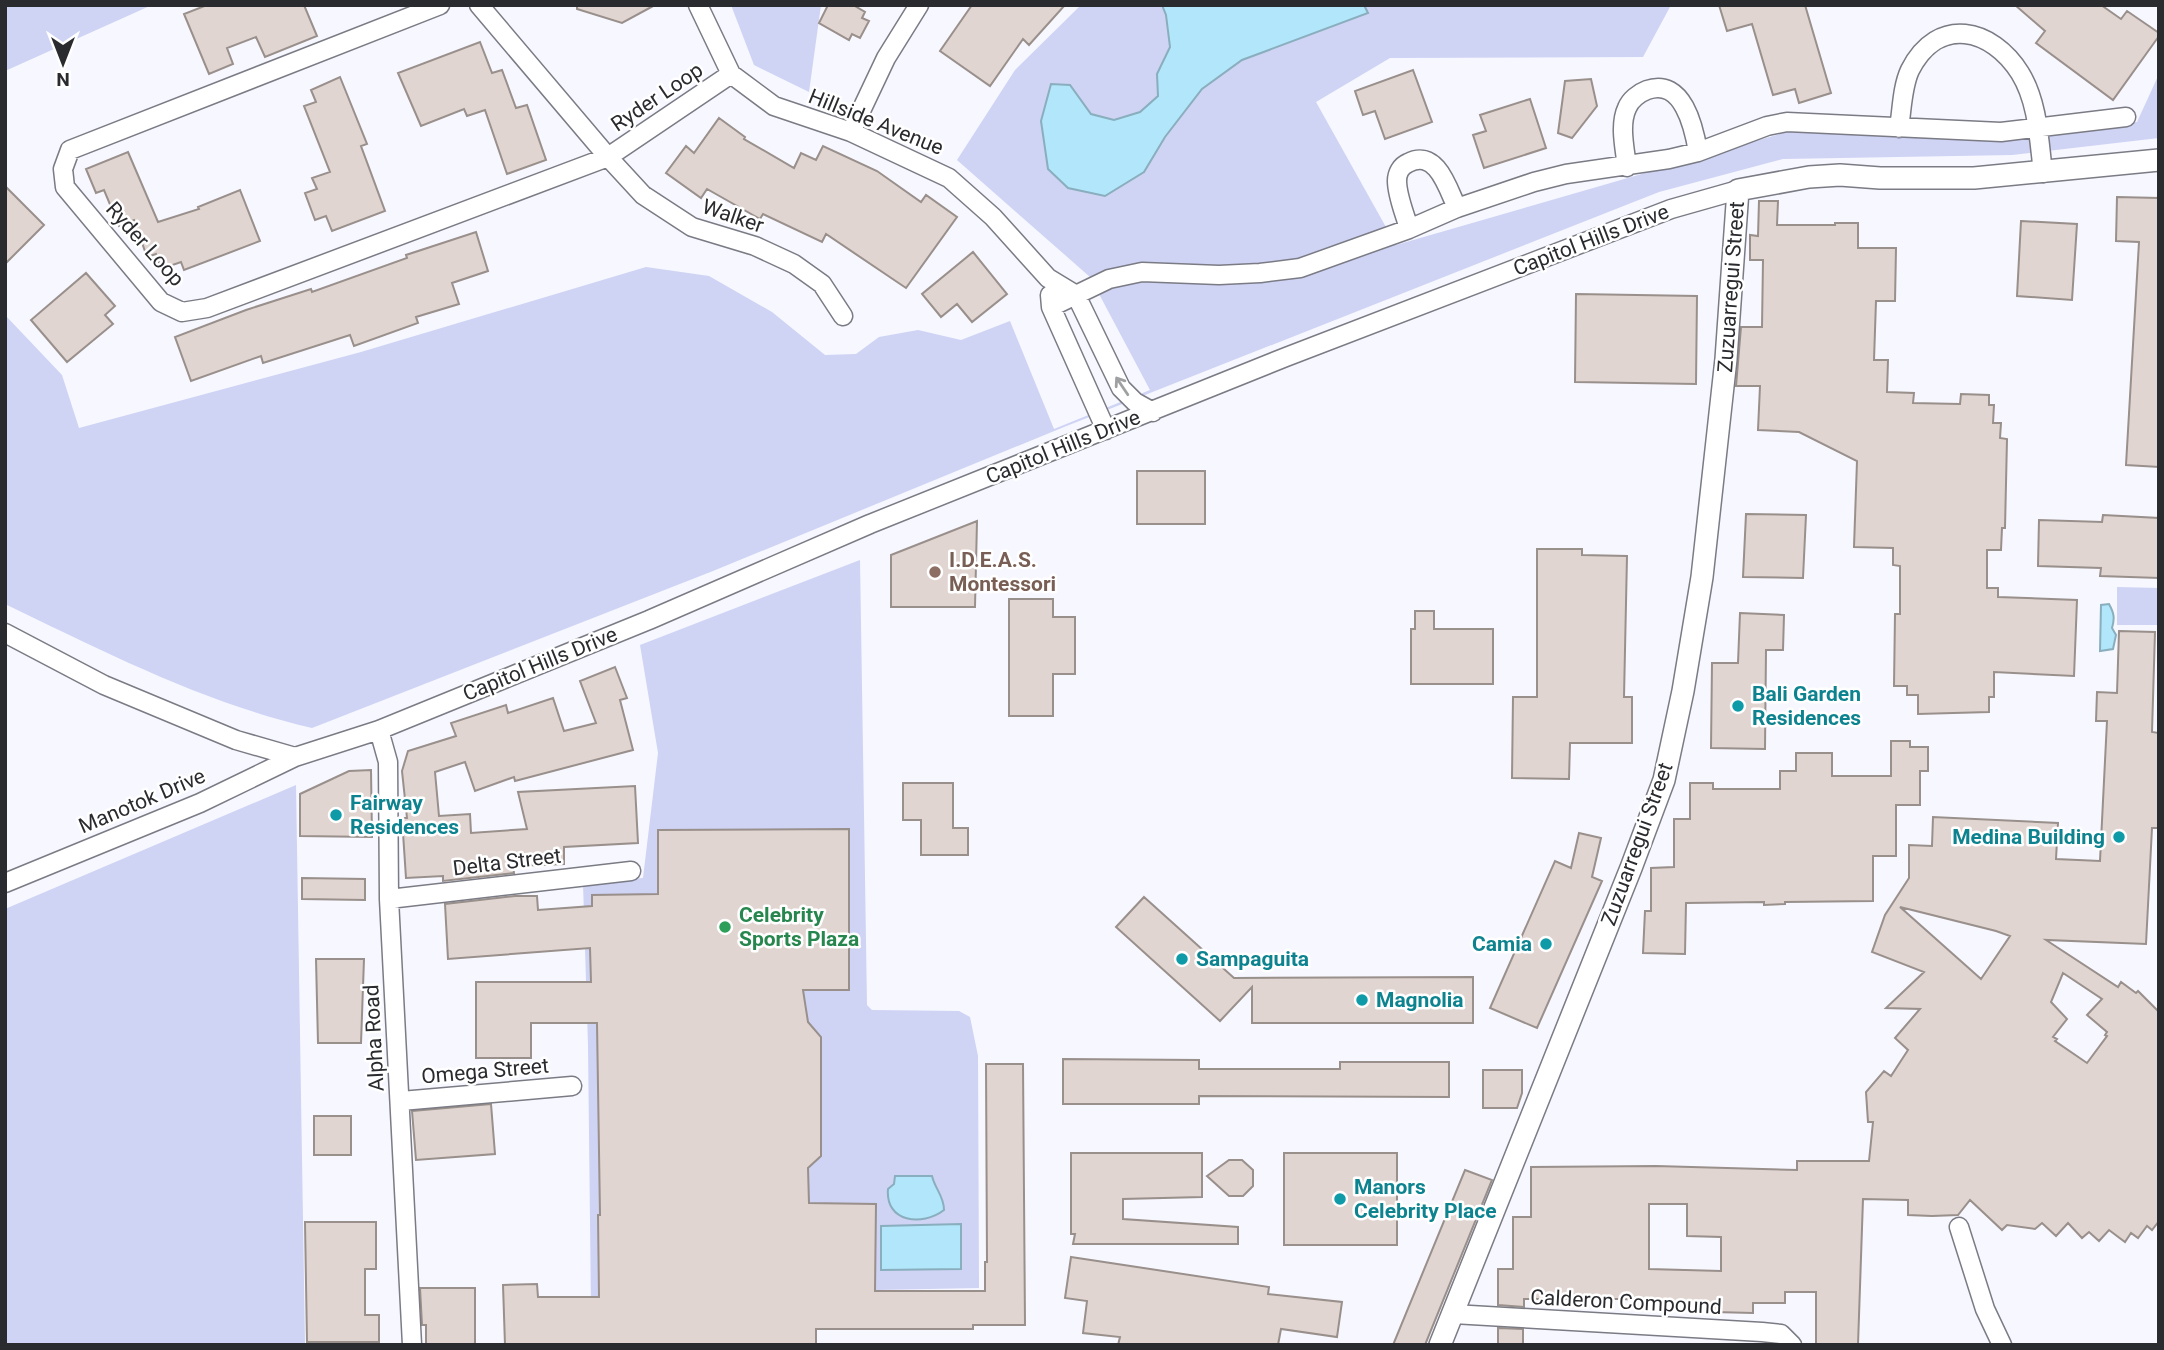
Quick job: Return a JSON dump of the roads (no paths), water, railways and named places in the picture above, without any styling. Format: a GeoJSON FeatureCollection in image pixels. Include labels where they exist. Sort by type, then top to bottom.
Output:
{"type":"FeatureCollection","features":[{"type":"Feature","properties":{"kind":"street","name":"Ryder Loop"},"geometry":{"type":"LineString","coordinates":[[440,5],[71,150],[62,169],[65,187],[161,302],[182,312],[207,308],[608,157],[731,74]]}},
{"type":"Feature","properties":{"kind":"street","name":"Ryder Loop"},"geometry":{"type":"LineString","coordinates":[[479,5],[608,157]]}},
{"type":"Feature","properties":{"kind":"street","name":"Hillside Avenue"},"geometry":{"type":"LineString","coordinates":[[698,5],[731,74],[774,106],[850,132],[949,178],[993,218],[1048,278],[1076,295]]}},
{"type":"Feature","properties":{"kind":"street"},"geometry":{"type":"LineString","coordinates":[[850,132],[886,58],[919,5]]}},
{"type":"Feature","properties":{"kind":"street"},"geometry":{"type":"LineString","coordinates":[[1899,128],[1906,81],[1919,56],[1931,44],[1946,35],[1975,35],[2007,56],[2022,75],[2038,128],[2043,173]]}},
{"type":"Feature","properties":{"kind":"street"},"geometry":{"type":"LineString","coordinates":[[1627,167],[1623,135],[1627,106],[1643,92],[1654,88],[1679,98],[1693,124],[1698,152]]}},
{"type":"Feature","properties":{"kind":"street"},"geometry":{"type":"LineString","coordinates":[[1051,307],[1109,279],[1142,272],[1219,275],[1300,268],[1409,229],[1457,208],[1566,174],[1627,167],[1698,152],[1767,125],[1809,121],[2001,132],[2126,117]]}},
{"type":"Feature","properties":{"kind":"street","name":"Walker"},"geometry":{"type":"LineString","coordinates":[[608,157],[643,195],[692,227],[755,246],[794,264],[822,284],[843,316]]}},
{"type":"Feature","properties":{"kind":"street"},"geometry":{"type":"LineString","coordinates":[[1409,229],[1397,182],[1399,171],[1405,164],[1427,160],[1438,168],[1457,208]]}},
{"type":"Feature","properties":{"kind":"street","name":"Capitol Hills Drive"},"geometry":{"type":"LineString","coordinates":[[295,757],[379,730],[649,620],[870,524],[1286,357],[1671,209],[1738,190],[1809,177],[1840,175],[1973,178],[2159,160]]}},
{"type":"Feature","properties":{"kind":"street","name":"Zuzuarregui Street"},"geometry":{"type":"LineString","coordinates":[[1440,1345],[1664,780],[1683,691],[1702,577],[1726,359],[1738,190]]}},
{"type":"Feature","properties":{"kind":"street"},"geometry":{"type":"LineString","coordinates":[[1048,278],[1051,307],[1106,430]]}},
{"type":"Feature","properties":{"kind":"street"},"geometry":{"type":"LineString","coordinates":[[1076,295],[1121,387],[1135,402],[1153,412]]}},
{"type":"Feature","properties":{"kind":"street"},"geometry":{"type":"LineString","coordinates":[[5,633],[104,685],[236,740],[295,757]]}},
{"type":"Feature","properties":{"kind":"street","name":"Alpha Road"},"geometry":{"type":"LineString","coordinates":[[379,730],[388,762],[389,899],[412,1345]]}},
{"type":"Feature","properties":{"kind":"street","name":"Manotok Drive"},"geometry":{"type":"LineString","coordinates":[[5,883],[200,803],[295,757]]}},
{"type":"Feature","properties":{"kind":"street","name":"Delta Street"},"geometry":{"type":"LineString","coordinates":[[389,899],[631,871]]}},
{"type":"Feature","properties":{"kind":"street","name":"Omega Street"},"geometry":{"type":"LineString","coordinates":[[401,1101],[572,1086]]}},
{"type":"Feature","properties":{"kind":"street"},"geometry":{"type":"LineString","coordinates":[[1959,1227],[1985,1309],[2002,1345]]}},
{"type":"Feature","properties":{"kind":"street","name":"Calderon Compound"},"geometry":{"type":"LineString","coordinates":[[1453,1314],[1762,1332],[1781,1334],[1791,1345]]}},
{"type":"Feature","properties":{"kind":"place","name":"I.D.E.A.S. Montessori"},"geometry":{"type":"Point","coordinates":[935,572]}},
{"type":"Feature","properties":{"kind":"place","name":"Bali Garden Residences"},"geometry":{"type":"Point","coordinates":[1738,706]}},
{"type":"Feature","properties":{"kind":"place","name":"Fairway Residences"},"geometry":{"type":"Point","coordinates":[336,815]}},
{"type":"Feature","properties":{"kind":"place","name":"Medina Building"},"geometry":{"type":"Point","coordinates":[2119,837]}},
{"type":"Feature","properties":{"kind":"place","name":"Celebrity Sports Plaza"},"geometry":{"type":"Point","coordinates":[725,927]}},
{"type":"Feature","properties":{"kind":"place","name":"Camia"},"geometry":{"type":"Point","coordinates":[1546,944]}},
{"type":"Feature","properties":{"kind":"place","name":"Sampaguita"},"geometry":{"type":"Point","coordinates":[1182,959]}},
{"type":"Feature","properties":{"kind":"place","name":"Magnolia"},"geometry":{"type":"Point","coordinates":[1362,1000]}},
{"type":"Feature","properties":{"kind":"place","name":"Manors Celebrity Place"},"geometry":{"type":"Point","coordinates":[1340,1199]}}]}
